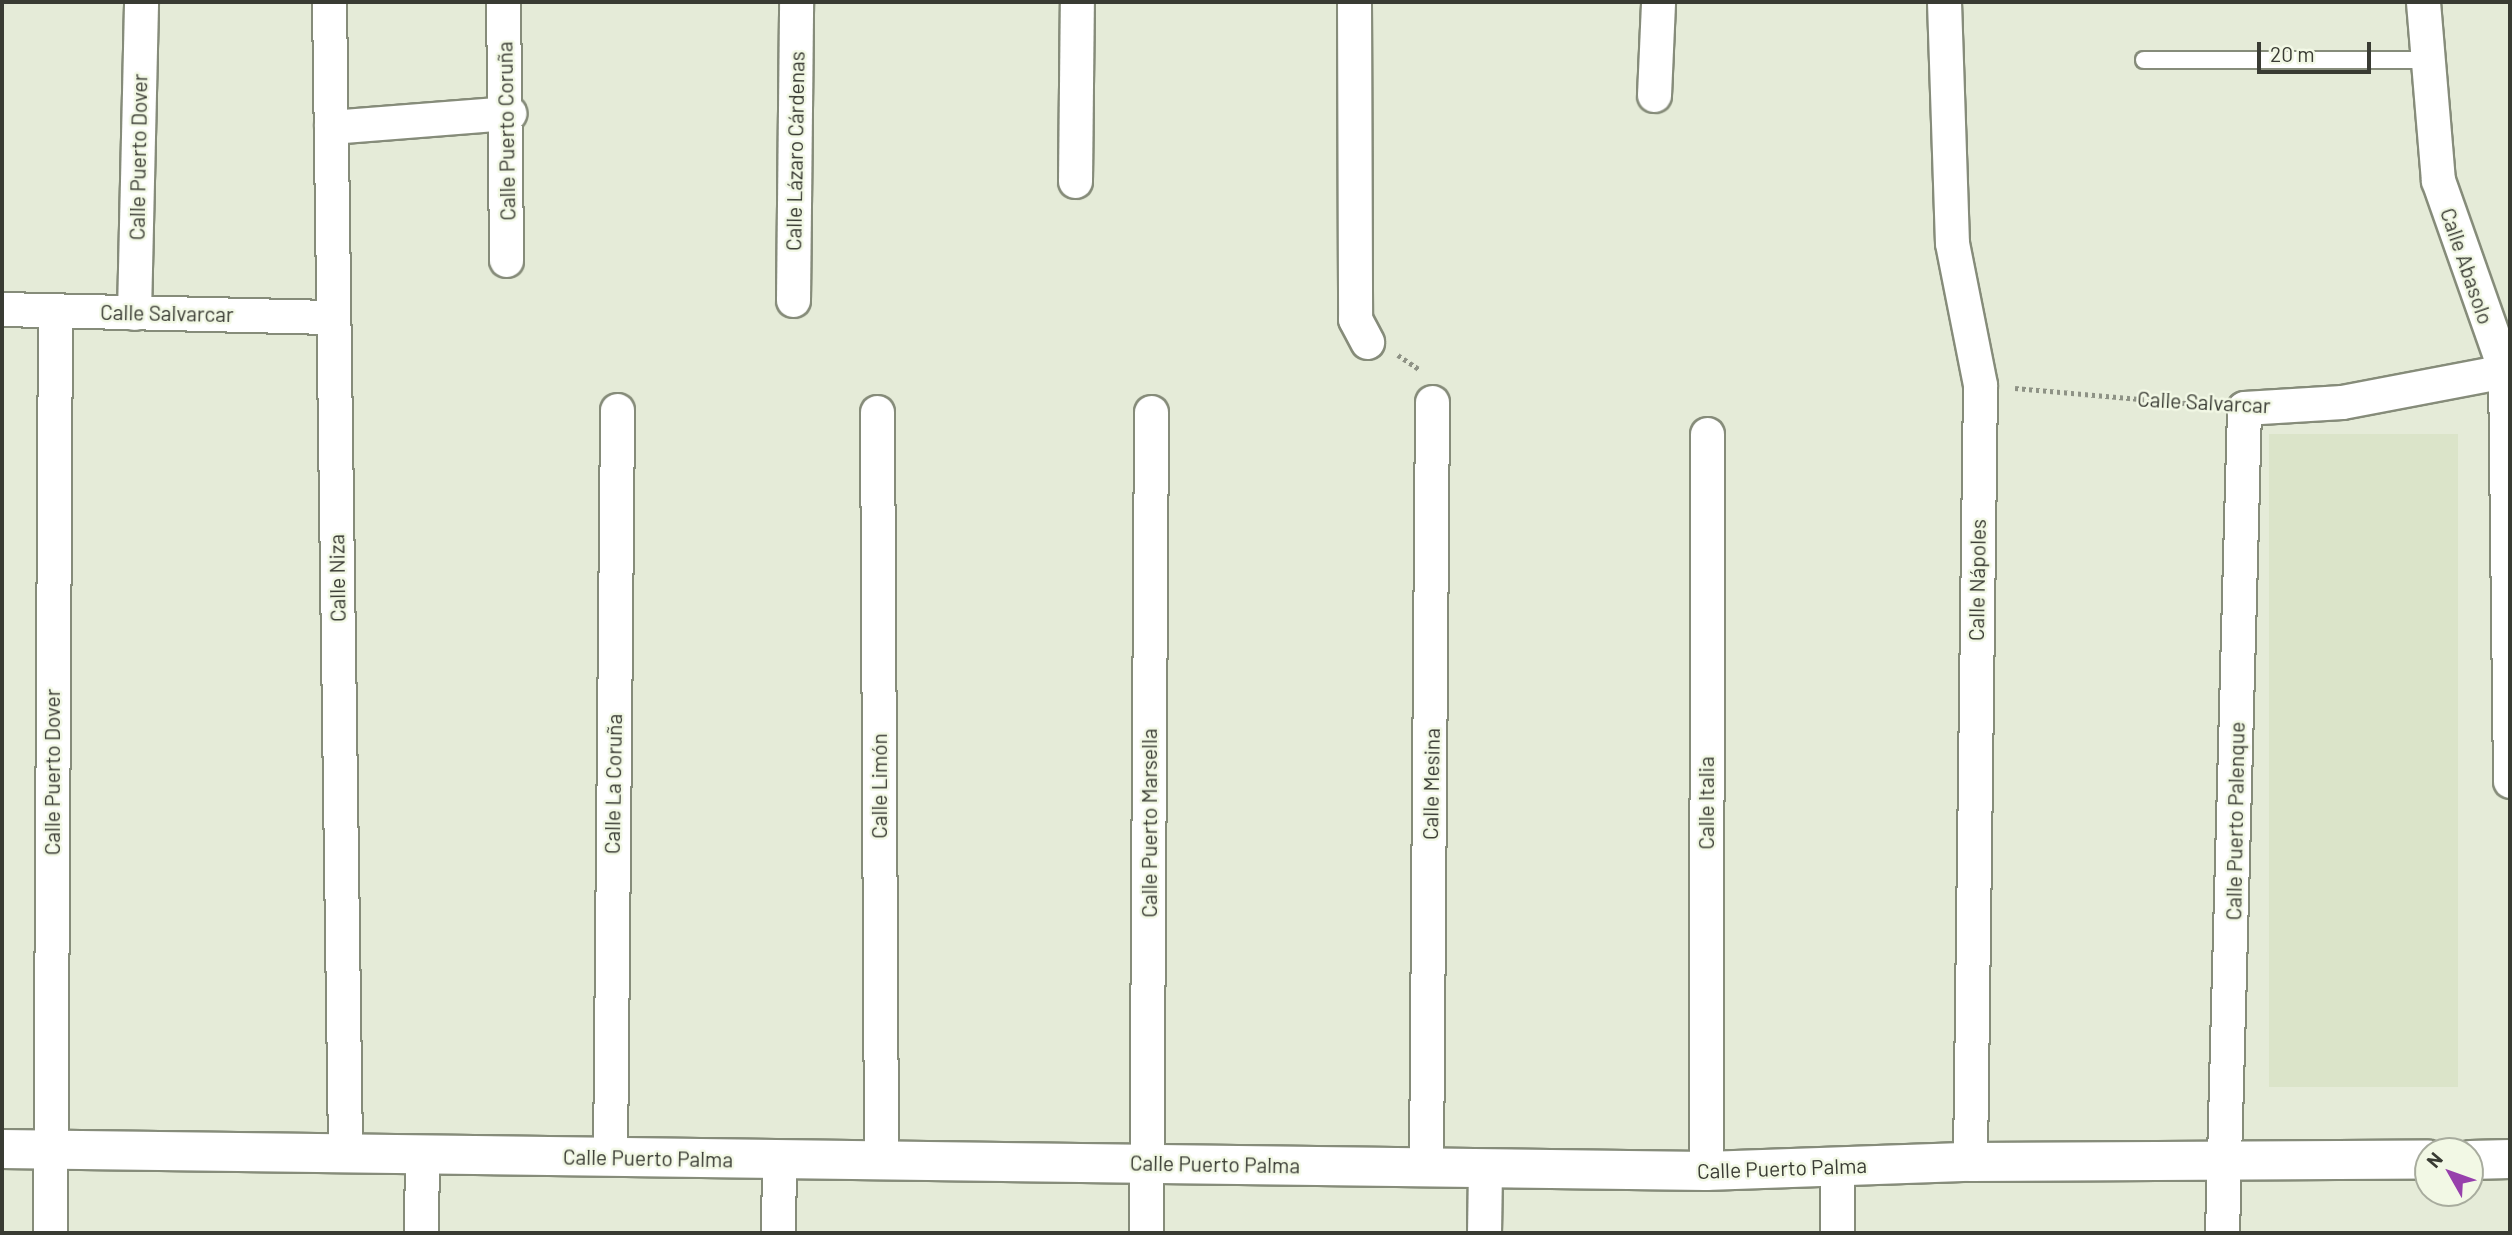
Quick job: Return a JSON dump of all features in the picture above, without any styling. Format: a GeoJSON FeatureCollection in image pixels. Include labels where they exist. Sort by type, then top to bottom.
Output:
{"type":"FeatureCollection","features":[{"type":"Feature","properties":{"kind":"street","name":"Calle Puerto Dover"},"geometry":{"type":"LineString","coordinates":[[134,313],[141,2]]}},
{"type":"Feature","properties":{"kind":"street","name":"Calle Niza"},"geometry":{"type":"LineString","coordinates":[[330,2],[345,1154]]}},
{"type":"Feature","properties":{"kind":"street","name":"Calle Puerto Coruña"},"geometry":{"type":"LineString","coordinates":[[503,2],[509,113],[506,260]]}},
{"type":"Feature","properties":{"kind":"street","name":"Calle Lázaro Cárdenas"},"geometry":{"type":"LineString","coordinates":[[793,300],[796,2]]}},
{"type":"Feature","properties":{"kind":"street"},"geometry":{"type":"LineString","coordinates":[[1075,181],[1077,2]]}},
{"type":"Feature","properties":{"kind":"street"},"geometry":{"type":"LineString","coordinates":[[1354,2],[1355,319],[1367,342]]}},
{"type":"Feature","properties":{"kind":"street"},"geometry":{"type":"LineString","coordinates":[[1654,95],[1658,2]]}},
{"type":"Feature","properties":{"kind":"street","name":"Calle Nápoles"},"geometry":{"type":"LineString","coordinates":[[1944,2],[1952,243],[1980,385],[1970,1162]]}},
{"type":"Feature","properties":{"kind":"street","name":"Calle Abasolo"},"geometry":{"type":"LineString","coordinates":[[2423,2],[2438,180],[2507,370],[2510,781]]}},
{"type":"Feature","properties":{"kind":"street"},"geometry":{"type":"LineString","coordinates":[[331,127],[509,113]]}},
{"type":"Feature","properties":{"kind":"street","name":"Calle Salvarcar"},"geometry":{"type":"LineString","coordinates":[[2,309],[333,317]]}},
{"type":"Feature","properties":{"kind":"street","name":"Calle Puerto Dover"},"geometry":{"type":"LineString","coordinates":[[50,1233],[55,311]]}},
{"type":"Feature","properties":{"kind":"street","name":"Calle Salvarcar"},"geometry":{"type":"LineString","coordinates":[[2244,408],[2342,402],[2507,370]]}},
{"type":"Feature","properties":{"kind":"street","name":"Calle Mesina"},"geometry":{"type":"LineString","coordinates":[[1426,1167],[1432,402]]}},
{"type":"Feature","properties":{"kind":"street","name":"Calle Puerto Palenque"},"geometry":{"type":"LineString","coordinates":[[2222,1233],[2228,1163],[2244,408]]}},
{"type":"Feature","properties":{"kind":"street","name":"Calle La Coruña"},"geometry":{"type":"LineString","coordinates":[[610,1158],[617,410]]}},
{"type":"Feature","properties":{"kind":"street","name":"Calle Limón"},"geometry":{"type":"LineString","coordinates":[[877,412],[881,1161]]}},
{"type":"Feature","properties":{"kind":"street","name":"Calle Puerto Marsella"},"geometry":{"type":"LineString","coordinates":[[1146,1233],[1151,412]]}},
{"type":"Feature","properties":{"kind":"street","name":"Calle Italia"},"geometry":{"type":"LineString","coordinates":[[1706,1171],[1707,434]]}},
{"type":"Feature","properties":{"kind":"street","name":"Calle Puerto Palma"},"geometry":{"type":"LineString","coordinates":[[2,1149],[1706,1171],[1970,1162],[2414,1160]]}},
{"type":"Feature","properties":{"kind":"street"},"geometry":{"type":"LineString","coordinates":[[421,1233],[422,1155]]}},
{"type":"Feature","properties":{"kind":"street"},"geometry":{"type":"LineString","coordinates":[[2484,1160],[2510,1159]]}},
{"type":"Feature","properties":{"kind":"street"},"geometry":{"type":"LineString","coordinates":[[778,1233],[779,1160]]}},
{"type":"Feature","properties":{"kind":"street"},"geometry":{"type":"LineString","coordinates":[[1837,1166],[1837,1233]]}},
{"type":"Feature","properties":{"kind":"street"},"geometry":{"type":"LineString","coordinates":[[1484,1233],[1485,1167]]}},
{"type":"Feature","properties":{"kind":"lane"},"geometry":{"type":"LineString","coordinates":[[2144,60],[2426,60]]}},
{"type":"Feature","properties":{"kind":"path"},"geometry":{"type":"LineString","coordinates":[[1367,342],[1411,360],[1423,372],[1432,402]]}},
{"type":"Feature","properties":{"kind":"path","name":"Calle Salvarcar"},"geometry":{"type":"LineString","coordinates":[[1980,385],[2244,408]]}},
{"type":"Feature","properties":{"kind":"shaded area"},"geometry":{"type":"Polygon","coordinates":[[[2269,434],[2458,434],[2458,1087],[2269,1087],[2269,434]]]}}]}
